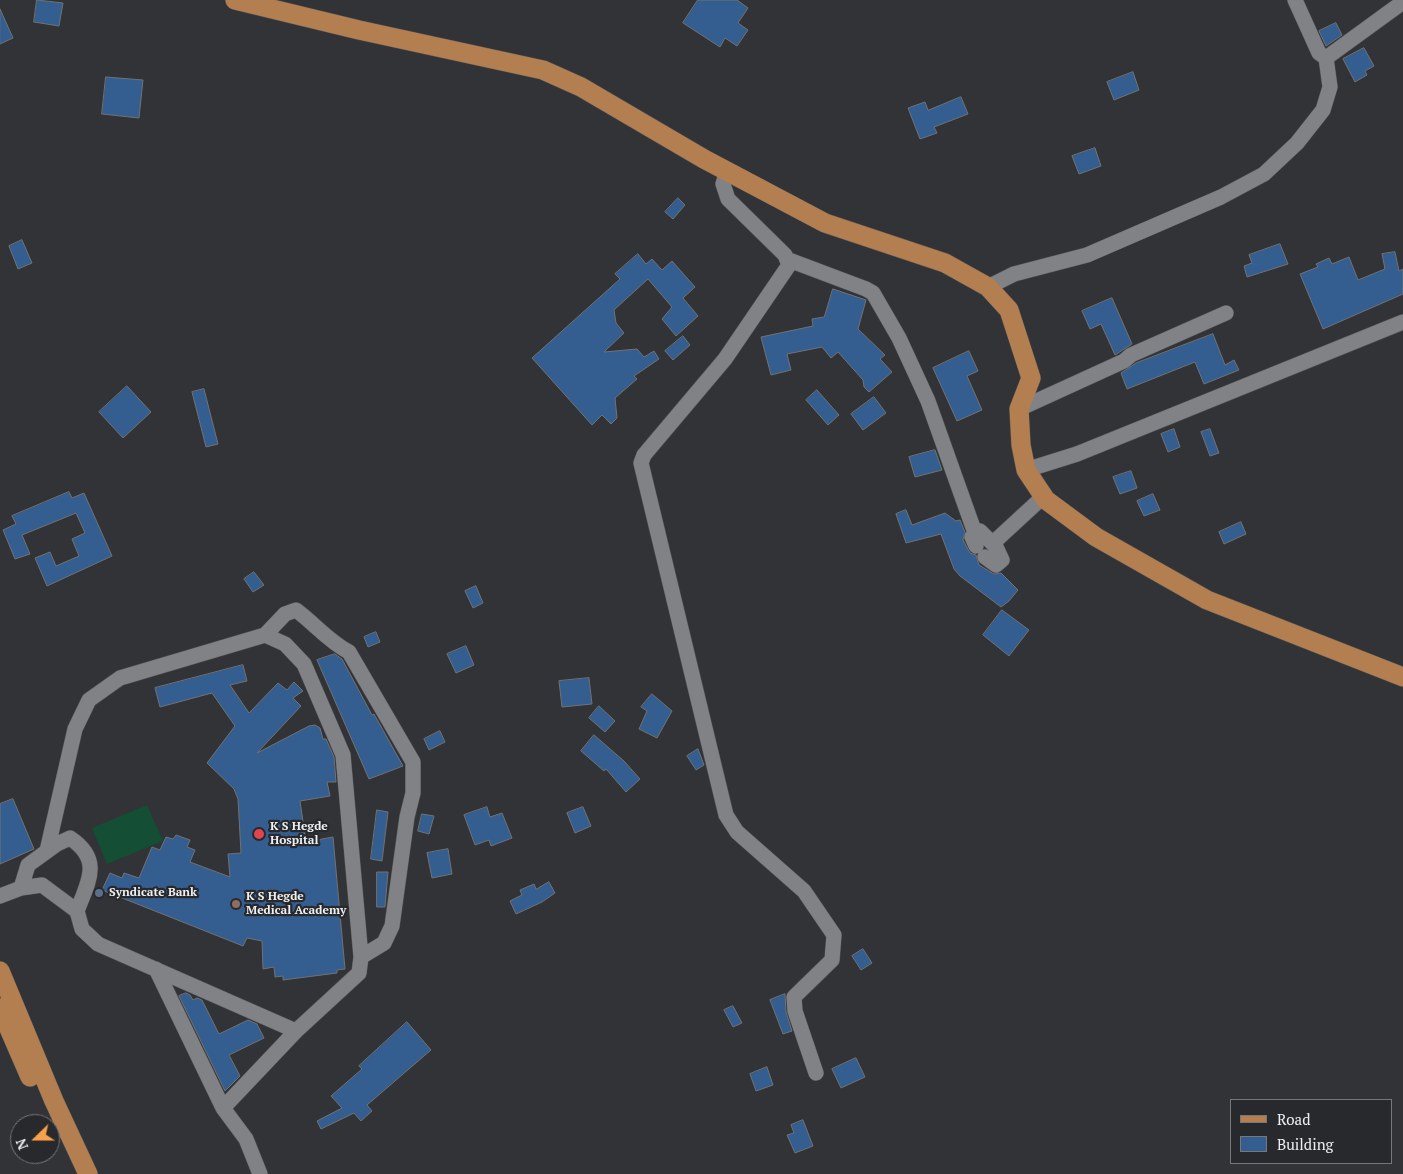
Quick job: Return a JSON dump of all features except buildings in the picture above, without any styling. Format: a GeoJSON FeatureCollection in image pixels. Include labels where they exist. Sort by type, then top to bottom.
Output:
{"type":"FeatureCollection","features":[{"type":"Feature","properties":{"kind":"main road"},"geometry":{"type":"LineString","coordinates":[[235,0],[359,30],[543,70],[581,87],[727,171],[824,223],[945,263],[988,287],[1009,310],[1030,378],[1019,409],[1021,445],[1026,470],[1044,496],[1096,537],[1207,600],[1403,677]]}},
{"type":"Feature","properties":{"kind":"main road"},"geometry":{"type":"LineString","coordinates":[[2,983],[88,1174]]}},
{"type":"Feature","properties":{"kind":"main road"},"geometry":{"type":"LineString","coordinates":[[0,1008],[73,1174]]}},
{"type":"Feature","properties":{"kind":"street"},"geometry":{"type":"LineString","coordinates":[[988,287],[1014,274],[1087,255],[1221,197],[1264,174],[1298,143],[1323,110],[1330,88],[1326,58],[1319,53],[1295,0]]}},
{"type":"Feature","properties":{"kind":"street"},"geometry":{"type":"LineString","coordinates":[[1326,58],[1403,2]]}},
{"type":"Feature","properties":{"kind":"street"},"geometry":{"type":"LineString","coordinates":[[727,171],[723,184],[728,198],[789,260],[873,293],[899,338],[928,401],[979,546],[994,565],[1001,562],[1001,554],[981,532],[979,546]]}},
{"type":"Feature","properties":{"kind":"street"},"geometry":{"type":"LineString","coordinates":[[789,260],[787,270],[725,359],[644,455],[641,463],[726,814],[737,832],[804,891],[834,935],[835,951],[832,960],[797,992],[793,1005],[816,1074]]}},
{"type":"Feature","properties":{"kind":"street"},"geometry":{"type":"LineString","coordinates":[[1019,409],[1124,361],[1131,355],[1226,313]]}},
{"type":"Feature","properties":{"kind":"street"},"geometry":{"type":"LineString","coordinates":[[1026,470],[1077,454],[1403,322]]}},
{"type":"Feature","properties":{"kind":"street"},"geometry":{"type":"LineString","coordinates":[[993,543],[1044,496]]}},
{"type":"Feature","properties":{"kind":"street"},"geometry":{"type":"LineString","coordinates":[[47,851],[75,729],[90,700],[120,678],[265,634],[284,614],[296,610],[312,622],[331,642],[349,652],[413,762],[413,793],[407,817],[392,926],[384,943],[361,957]]}},
{"type":"Feature","properties":{"kind":"street"},"geometry":{"type":"LineString","coordinates":[[223,1108],[296,1031],[359,974],[361,957],[343,755],[304,664],[285,644],[265,634]]}},
{"type":"Feature","properties":{"kind":"street"},"geometry":{"type":"LineString","coordinates":[[21,888],[28,864],[70,838],[81,845],[90,862],[92,872],[77,911],[82,929],[98,944],[296,1031]]}},
{"type":"Feature","properties":{"kind":"street"},"geometry":{"type":"LineString","coordinates":[[0,896],[21,888],[42,884],[77,911]]}},
{"type":"Feature","properties":{"kind":"street"},"geometry":{"type":"LineString","coordinates":[[156,969],[223,1108],[246,1139],[260,1174]]}},
{"type":"Feature","properties":{"kind":"green space"},"geometry":{"type":"Polygon","coordinates":[[[147,805],[163,841],[107,864],[92,828],[147,805]]]}},
{"type":"Feature","properties":{"kind":"place","name":"K S Hegde Hospital"},"geometry":{"type":"Point","coordinates":[259,834]}},
{"type":"Feature","properties":{"kind":"place","name":"Syndicate Bank"},"geometry":{"type":"Point","coordinates":[99,893]}},
{"type":"Feature","properties":{"kind":"place","name":"K S Hegde Medical Academy"},"geometry":{"type":"Point","coordinates":[236,904]}}]}
